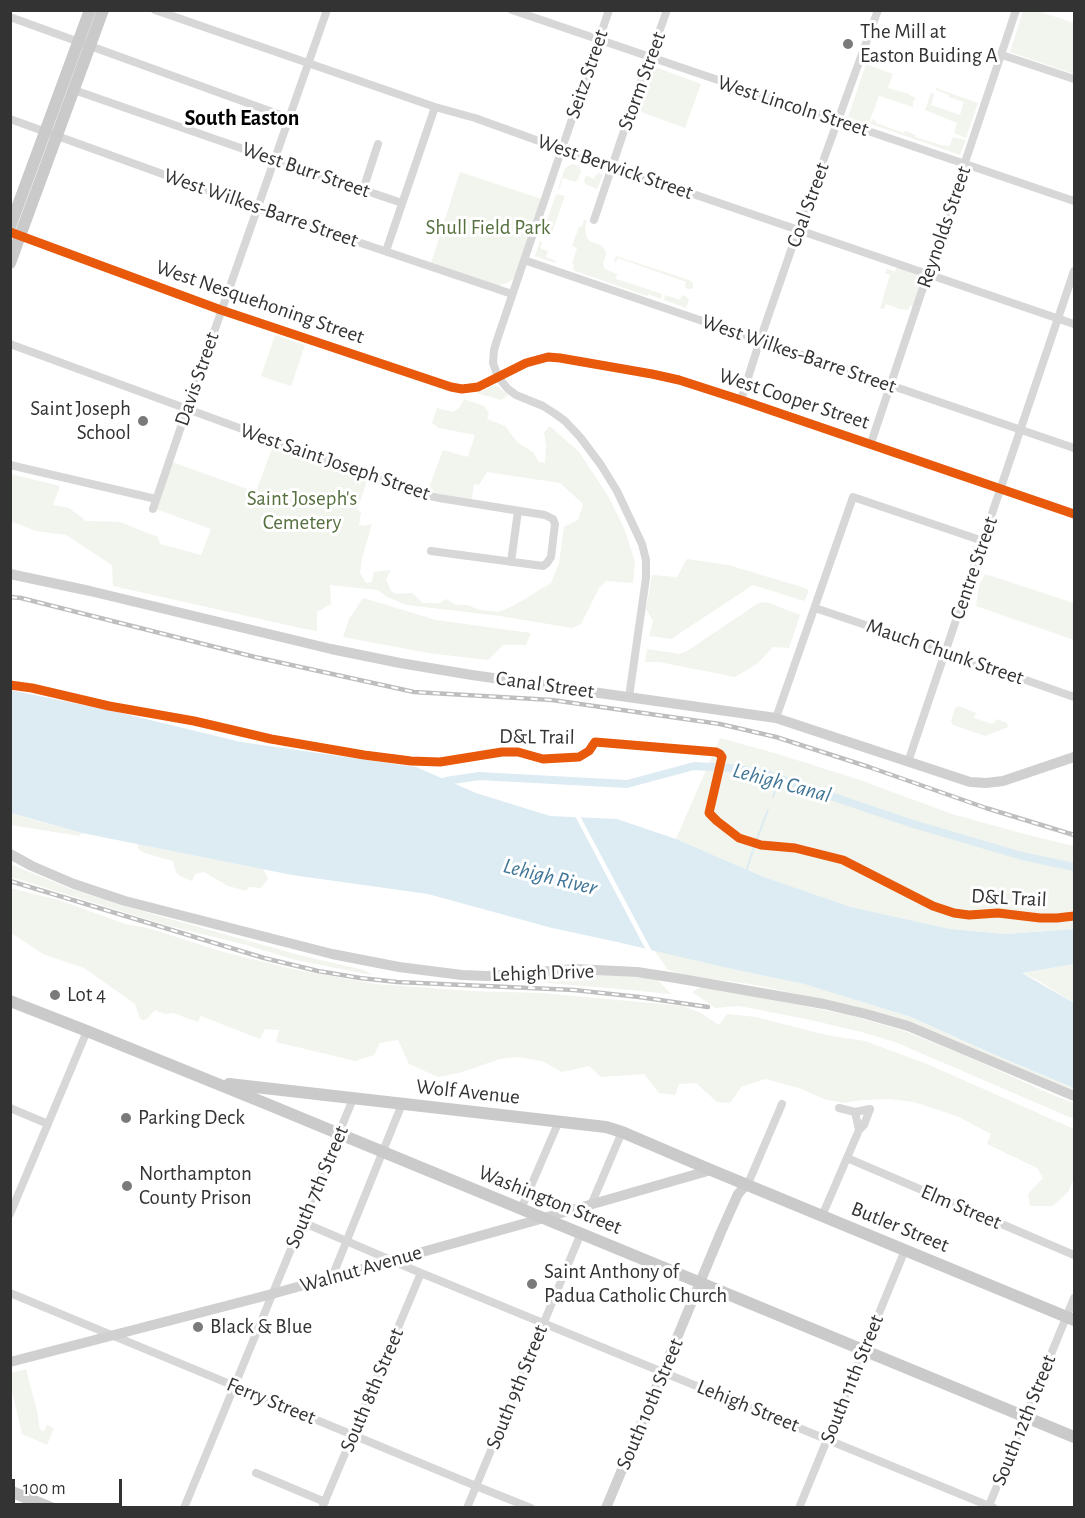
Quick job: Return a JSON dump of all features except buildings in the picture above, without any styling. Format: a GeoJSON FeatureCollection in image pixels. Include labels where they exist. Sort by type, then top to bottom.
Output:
{"type":"FeatureCollection","features":[{"type":"Feature","properties":{"kind":"main road"},"geometry":{"type":"LineString","coordinates":[[51,134],[74,90],[90,10]]}},
{"type":"Feature","properties":{"kind":"main road"},"geometry":{"type":"LineString","coordinates":[[10,263],[14,232],[84,44],[103,10]]}},
{"type":"Feature","properties":{"kind":"main road","name":"Washington Street"},"geometry":{"type":"LineString","coordinates":[[10,1001],[339,1133],[1074,1437]]}},
{"type":"Feature","properties":{"kind":"main road","name":"Wolf Avenue"},"geometry":{"type":"LineString","coordinates":[[213,1082],[606,1126],[711,1170]]}},
{"type":"Feature","properties":{"kind":"main road"},"geometry":{"type":"LineString","coordinates":[[267,1104],[275,1090]]}},
{"type":"Feature","properties":{"kind":"main road","name":"Butler Street"},"geometry":{"type":"LineString","coordinates":[[711,1170],[1071,1318]]}},
{"type":"Feature","properties":{"kind":"main road"},"geometry":{"type":"LineString","coordinates":[[10,1491],[44,1506]]}},
{"type":"Feature","properties":{"kind":"street","name":"West Berwick Street"},"geometry":{"type":"LineString","coordinates":[[155,10],[1074,324]]}},
{"type":"Feature","properties":{"kind":"street","name":"Davis Street"},"geometry":{"type":"LineString","coordinates":[[153,509],[327,10]]}},
{"type":"Feature","properties":{"kind":"street","name":"West Lincoln Street"},"geometry":{"type":"LineString","coordinates":[[512,10],[1074,201]]}},
{"type":"Feature","properties":{"kind":"street","name":"Seitz Street"},"geometry":{"type":"LineString","coordinates":[[498,377],[494,365],[494,350],[609,10]]}},
{"type":"Feature","properties":{"kind":"street","name":"Storm Street"},"geometry":{"type":"LineString","coordinates":[[594,220],[667,10]]}},
{"type":"Feature","properties":{"kind":"street","name":"Reynolds Street"},"geometry":{"type":"LineString","coordinates":[[872,443],[1016,10]]}},
{"type":"Feature","properties":{"kind":"street","name":"Coal Street"},"geometry":{"type":"LineString","coordinates":[[741,400],[798,230],[878,11]]}},
{"type":"Feature","properties":{"kind":"street"},"geometry":{"type":"LineString","coordinates":[[10,17],[289,118]]}},
{"type":"Feature","properties":{"kind":"street"},"geometry":{"type":"LineString","coordinates":[[1002,55],[1074,79]]}},
{"type":"Feature","properties":{"kind":"street","name":"West Burr Street"},"geometry":{"type":"LineString","coordinates":[[74,90],[402,203]]}},
{"type":"Feature","properties":{"kind":"street"},"geometry":{"type":"LineString","coordinates":[[386,251],[435,106]]}},
{"type":"Feature","properties":{"kind":"street","name":"West Wilkes-Barre Street"},"geometry":{"type":"LineString","coordinates":[[10,119],[257,208],[512,294]]}},
{"type":"Feature","properties":{"kind":"street"},"geometry":{"type":"LineString","coordinates":[[363,190],[378,144]]}},
{"type":"Feature","properties":{"kind":"street","name":"West Nesquehoning Street"},"geometry":{"type":"LineString","coordinates":[[14,232],[221,310],[455,388],[477,387],[498,377]]}},
{"type":"Feature","properties":{"kind":"street","name":"West Wilkes-Barre Street"},"geometry":{"type":"LineString","coordinates":[[524,260],[1074,448]]}},
{"type":"Feature","properties":{"kind":"street","name":"Centre Street"},"geometry":{"type":"LineString","coordinates":[[908,762],[1074,271]]}},
{"type":"Feature","properties":{"kind":"street","name":"West Saint Joseph Street"},"geometry":{"type":"LineString","coordinates":[[10,344],[422,494],[545,515],[551,518],[555,526],[551,557],[548,563],[542,566],[511,562]]}},
{"type":"Feature","properties":{"kind":"street","name":"West Cooper Street"},"geometry":{"type":"LineString","coordinates":[[498,377],[530,361],[544,358],[560,358],[667,377],[872,443],[1074,514]]}},
{"type":"Feature","properties":{"kind":"street"},"geometry":{"type":"LineString","coordinates":[[498,377],[512,392],[560,417],[580,437],[602,465],[642,544],[646,560],[646,578],[629,697]]}},
{"type":"Feature","properties":{"kind":"street"},"geometry":{"type":"LineString","coordinates":[[10,465],[156,499]]}},
{"type":"Feature","properties":{"kind":"street"},"geometry":{"type":"LineString","coordinates":[[776,718],[853,497],[983,542]]}},
{"type":"Feature","properties":{"kind":"street"},"geometry":{"type":"LineString","coordinates":[[431,551],[511,562],[518,511]]}},
{"type":"Feature","properties":{"kind":"street","name":"Canal Street"},"geometry":{"type":"LineString","coordinates":[[10,574],[385,660],[463,674],[776,718],[964,781],[986,783],[1014,778],[1074,757]]}},
{"type":"Feature","properties":{"kind":"street","name":"Mauch Chunk Street"},"geometry":{"type":"LineString","coordinates":[[815,608],[946,651],[1074,697]]}},
{"type":"Feature","properties":{"kind":"street","name":"Lehigh Drive"},"geometry":{"type":"LineString","coordinates":[[10,854],[74,884],[125,901],[332,954],[399,968],[487,976],[576,969],[637,972],[845,1009],[908,1026],[1074,1096]]}},
{"type":"Feature","properties":{"kind":"street"},"geometry":{"type":"LineString","coordinates":[[10,1214],[87,1030]]}},
{"type":"Feature","properties":{"kind":"street","name":"South 7th Street"},"geometry":{"type":"LineString","coordinates":[[184,1508],[353,1099]]}},
{"type":"Feature","properties":{"kind":"street"},"geometry":{"type":"LineString","coordinates":[[332,1277],[402,1104]]}},
{"type":"Feature","properties":{"kind":"street","name":"South 10th Street"},"geometry":{"type":"LineString","coordinates":[[606,1508],[738,1194],[750,1179],[782,1104]]}},
{"type":"Feature","properties":{"kind":"street"},"geometry":{"type":"LineString","coordinates":[[10,1108],[48,1124]]}},
{"type":"Feature","properties":{"kind":"street"},"geometry":{"type":"LineString","coordinates":[[822,1216],[870,1109],[855,1112],[839,1108]]}},
{"type":"Feature","properties":{"kind":"street"},"geometry":{"type":"LineString","coordinates":[[855,1112],[859,1130]]}},
{"type":"Feature","properties":{"kind":"street"},"geometry":{"type":"LineString","coordinates":[[521,1209],[559,1121]]}},
{"type":"Feature","properties":{"kind":"street"},"geometry":{"type":"LineString","coordinates":[[591,1205],[622,1132]]}},
{"type":"Feature","properties":{"kind":"street","name":"Elm Street"},"geometry":{"type":"LineString","coordinates":[[847,1158],[1074,1255]]}},
{"type":"Feature","properties":{"kind":"street","name":"Walnut Avenue"},"geometry":{"type":"LineString","coordinates":[[10,1362],[272,1294],[711,1170]]}},
{"type":"Feature","properties":{"kind":"street","name":"Lehigh Street"},"geometry":{"type":"LineString","coordinates":[[302,1222],[991,1507]]}},
{"type":"Feature","properties":{"kind":"street","name":"South 9th Street"},"geometry":{"type":"LineString","coordinates":[[467,1508],[581,1233]]}},
{"type":"Feature","properties":{"kind":"street","name":"South 11th Street"},"geometry":{"type":"LineString","coordinates":[[799,1508],[905,1250]]}},
{"type":"Feature","properties":{"kind":"street","name":"South 8th Street"},"geometry":{"type":"LineString","coordinates":[[324,1504],[421,1273]]}},
{"type":"Feature","properties":{"kind":"street","name":"Ferry Street"},"geometry":{"type":"LineString","coordinates":[[10,1293],[531,1508]]}},
{"type":"Feature","properties":{"kind":"street","name":"South 12th Street"},"geometry":{"type":"LineString","coordinates":[[991,1507],[1026,1417],[1071,1318],[1074,1298]]}},
{"type":"Feature","properties":{"kind":"street"},"geometry":{"type":"LineString","coordinates":[[256,1473],[324,1504]]}},
{"type":"Feature","properties":{"kind":"green space"},"geometry":{"type":"Polygon","coordinates":[[[1023,11],[1038,11],[1074,23],[1074,74],[1010,52],[1023,11]]]}},
{"type":"Feature","properties":{"kind":"green space"},"geometry":{"type":"Polygon","coordinates":[[[866,64],[893,74],[888,88],[916,98],[913,100],[913,107],[879,96],[868,125],[848,117],[866,64]]]}},
{"type":"Feature","properties":{"kind":"green space"},"geometry":{"type":"Polygon","coordinates":[[[650,65],[701,84],[685,128],[636,110],[650,65]]]}},
{"type":"Feature","properties":{"kind":"green space"},"geometry":{"type":"Polygon","coordinates":[[[936,88],[978,103],[966,138],[954,133],[957,123],[925,110],[931,93],[934,94],[931,105],[960,115],[964,102],[949,97],[936,88]]]}},
{"type":"Feature","properties":{"kind":"green space"},"geometry":{"type":"Polygon","coordinates":[[[872,119],[876,123],[944,146],[949,147],[953,137],[966,140],[960,155],[871,124],[872,119]]]}},
{"type":"Feature","properties":{"kind":"green space"},"geometry":{"type":"Polygon","coordinates":[[[572,164],[579,166],[581,171],[578,180],[576,182],[563,178],[559,190],[565,168],[572,164]]]}},
{"type":"Feature","properties":{"kind":"green space","name":"Shull Field Park"},"geometry":{"type":"Polygon","coordinates":[[[460,172],[545,200],[515,278],[507,283],[492,287],[430,266],[460,172]]]}},
{"type":"Feature","properties":{"kind":"green space"},"geometry":{"type":"Polygon","coordinates":[[[598,172],[603,175],[597,189],[585,184],[586,175],[594,179],[598,172]]]}},
{"type":"Feature","properties":{"kind":"green space"},"geometry":{"type":"Polygon","coordinates":[[[556,194],[565,196],[551,235],[543,233],[556,194]]]}},
{"type":"Feature","properties":{"kind":"green space"},"geometry":{"type":"Polygon","coordinates":[[[584,220],[587,220],[585,228],[587,238],[601,245],[605,250],[603,264],[605,269],[617,274],[616,279],[662,294],[661,299],[573,269],[572,263],[577,248],[572,246],[584,220]]]}},
{"type":"Feature","properties":{"kind":"green space"},"geometry":{"type":"Polygon","coordinates":[[[540,241],[542,242],[540,248],[548,251],[546,257],[556,261],[555,263],[535,256],[540,241]]]}},
{"type":"Feature","properties":{"kind":"green space"},"geometry":{"type":"Polygon","coordinates":[[[616,256],[689,280],[693,283],[693,288],[685,288],[686,282],[618,258],[615,263],[616,256]]]}},
{"type":"Feature","properties":{"kind":"green space"},"geometry":{"type":"Polygon","coordinates":[[[898,264],[928,274],[917,308],[910,305],[908,310],[902,310],[886,304],[884,309],[880,308],[890,275],[885,273],[887,269],[894,271],[894,274],[898,264]]]}},
{"type":"Feature","properties":{"kind":"green space"},"geometry":{"type":"Polygon","coordinates":[[[665,295],[680,300],[682,295],[687,297],[689,300],[686,308],[664,300],[665,295]]]}},
{"type":"Feature","properties":{"kind":"green space"},"geometry":{"type":"Polygon","coordinates":[[[275,335],[305,345],[291,386],[261,376],[275,335]]]}},
{"type":"Feature","properties":{"kind":"green space"},"geometry":{"type":"Polygon","coordinates":[[[496,385],[508,395],[501,400],[476,393],[496,385]]]}},
{"type":"Feature","properties":{"kind":"green space","name":"Saint Joseph's Cemetery"},"geometry":{"type":"Polygon","coordinates":[[[464,399],[484,406],[489,413],[487,419],[505,426],[518,443],[533,452],[539,462],[545,463],[544,433],[548,427],[551,427],[579,452],[607,494],[624,528],[635,562],[633,583],[606,581],[599,588],[581,624],[572,628],[500,616],[407,605],[387,597],[378,590],[330,585],[331,604],[317,612],[317,631],[305,629],[113,586],[112,565],[66,535],[36,531],[11,521],[11,474],[60,486],[53,505],[69,508],[86,521],[120,522],[158,537],[160,544],[201,555],[211,529],[156,509],[172,462],[256,492],[272,448],[367,481],[357,510],[361,512],[359,525],[372,524],[360,573],[366,583],[372,582],[374,572],[391,570],[386,579],[391,591],[396,594],[412,593],[423,603],[440,603],[446,599],[456,605],[467,605],[480,610],[498,612],[513,606],[551,583],[559,563],[564,527],[578,520],[583,504],[560,483],[487,472],[479,485],[474,484],[472,499],[428,490],[443,450],[468,457],[475,435],[439,428],[432,423],[437,408],[453,412],[460,407],[464,399]]]}},
{"type":"Feature","properties":{"kind":"green space"},"geometry":{"type":"Polygon","coordinates":[[[687,559],[728,565],[805,588],[808,593],[804,601],[753,585],[671,639],[649,636],[653,621],[646,609],[652,575],[677,577],[687,559]]]}},
{"type":"Feature","properties":{"kind":"green space"},"geometry":{"type":"Polygon","coordinates":[[[985,574],[1074,603],[1074,640],[976,606],[979,586],[985,574]]]}},
{"type":"Feature","properties":{"kind":"green space"},"geometry":{"type":"Polygon","coordinates":[[[363,598],[436,620],[531,633],[526,645],[503,645],[488,660],[428,653],[343,637],[349,619],[363,598]]]}},
{"type":"Feature","properties":{"kind":"green space"},"geometry":{"type":"Polygon","coordinates":[[[762,602],[800,615],[789,648],[773,647],[757,664],[735,677],[659,662],[645,662],[647,649],[680,654],[762,602]]]}},
{"type":"Feature","properties":{"kind":"green space"},"geometry":{"type":"Polygon","coordinates":[[[959,706],[976,713],[974,718],[993,724],[997,719],[1007,723],[1008,727],[985,736],[953,725],[951,721],[955,708],[959,706]]]}},
{"type":"Feature","properties":{"kind":"green space"},"geometry":{"type":"Polygon","coordinates":[[[720,738],[860,780],[952,814],[1074,846],[1074,929],[1005,934],[950,929],[851,907],[764,877],[676,839],[720,738]]]}},
{"type":"Feature","properties":{"kind":"green space"},"geometry":{"type":"Polygon","coordinates":[[[10,813],[82,833],[79,836],[11,825],[10,813]]]}},
{"type":"Feature","properties":{"kind":"green space"},"geometry":{"type":"Polygon","coordinates":[[[138,844],[263,869],[268,879],[261,888],[249,887],[246,891],[228,886],[204,872],[195,874],[192,881],[176,872],[173,861],[144,853],[138,849],[138,844]]]}},
{"type":"Feature","properties":{"kind":"green space"},"geometry":{"type":"Polygon","coordinates":[[[10,864],[71,889],[127,907],[303,956],[364,970],[372,975],[295,960],[166,925],[11,877],[10,864]]]}},
{"type":"Feature","properties":{"kind":"green space"},"geometry":{"type":"Polygon","coordinates":[[[10,888],[59,900],[125,924],[148,928],[227,953],[297,970],[376,984],[472,991],[543,993],[683,1006],[701,1013],[719,1025],[727,1014],[756,1017],[826,1035],[865,1041],[927,1064],[1074,1129],[1074,1181],[1068,1192],[1053,1206],[1030,1206],[1028,1194],[1043,1178],[1037,1168],[987,1144],[991,1134],[957,1116],[914,1102],[889,1099],[843,1103],[765,1079],[741,1087],[730,1103],[717,1102],[696,1083],[679,1084],[675,1095],[659,1093],[644,1074],[601,1077],[589,1066],[562,1072],[542,1061],[518,1057],[500,1059],[459,1073],[438,1077],[409,1064],[398,1040],[380,1043],[374,1055],[355,1061],[276,1042],[279,1030],[265,1029],[260,1039],[201,1016],[198,1022],[173,1013],[165,1014],[155,1010],[143,1020],[140,1019],[135,1004],[84,968],[43,954],[11,933],[10,888]]]}},
{"type":"Feature","properties":{"kind":"green space"},"geometry":{"type":"Polygon","coordinates":[[[654,950],[804,984],[911,1017],[1074,1088],[1074,1091],[821,999],[668,970],[654,950]]]}},
{"type":"Feature","properties":{"kind":"green space"},"geometry":{"type":"Polygon","coordinates":[[[1074,964],[1074,1003],[1022,973],[1074,964]]]}},
{"type":"Feature","properties":{"kind":"green space"},"geometry":{"type":"Polygon","coordinates":[[[580,973],[657,979],[671,994],[525,981],[523,978],[580,973]]]}},
{"type":"Feature","properties":{"kind":"green space"},"geometry":{"type":"Polygon","coordinates":[[[702,986],[849,1015],[904,1031],[1074,1103],[1074,1119],[895,1042],[806,1019],[739,1006],[715,1008],[692,992],[702,986]]]}},
{"type":"Feature","properties":{"kind":"green space"},"geometry":{"type":"Polygon","coordinates":[[[26,1369],[40,1430],[44,1431],[47,1425],[54,1428],[47,1445],[22,1434],[11,1387],[11,1373],[26,1369]]]}},
{"type":"Feature","properties":{"kind":"water","name":"Lehigh River"},"geometry":{"type":"Polygon","coordinates":[[[10,690],[117,712],[241,742],[416,767],[476,793],[550,816],[617,819],[676,839],[764,877],[851,907],[950,929],[1005,934],[1074,929],[1074,964],[1022,973],[1074,1003],[1074,1088],[911,1017],[804,984],[552,928],[428,894],[292,875],[82,833],[11,813],[10,690]]]}},
{"type":"Feature","properties":{"kind":"pier"},"geometry":{"type":"Polygon","coordinates":[[[574,814],[579,814],[653,953],[647,952],[574,814]]]}},
{"type":"Feature","properties":{"kind":"waterway","name":"Lehigh Canal"},"geometry":{"type":"LineString","coordinates":[[446,781],[479,776],[627,784],[694,766],[730,768],[763,773],[910,823],[1022,856],[1074,867]]}},
{"type":"Feature","properties":{"kind":"waterway"},"geometry":{"type":"LineString","coordinates":[[773,797],[779,779]]}},
{"type":"Feature","properties":{"kind":"waterway"},"geometry":{"type":"LineString","coordinates":[[757,839],[768,810]]}},
{"type":"Feature","properties":{"kind":"waterway"},"geometry":{"type":"LineString","coordinates":[[747,869],[754,847]]}},
{"type":"Feature","properties":{"kind":"railway"},"geometry":{"type":"LineString","coordinates":[[10,597],[255,657],[414,692],[552,700],[720,724],[776,737],[986,808],[1074,835]]}},
{"type":"Feature","properties":{"kind":"railway"},"geometry":{"type":"LineString","coordinates":[[10,881],[264,958],[318,971],[397,982],[574,990],[708,1007]]}},
{"type":"Feature","properties":{"kind":"cycle path"},"geometry":{"type":"LineString","coordinates":[[10,232],[221,310],[451,387],[462,389],[478,387],[526,363],[548,357],[652,374],[679,380],[741,400],[1074,514]]}},
{"type":"Feature","properties":{"kind":"cycle path","name":"D&L Trail"},"geometry":{"type":"LineString","coordinates":[[10,685],[194,721],[271,739],[411,761],[440,762],[502,752],[518,752],[543,759],[579,757],[589,751],[595,742],[716,752],[722,757],[709,813],[739,838],[761,845],[795,848],[843,860],[933,906],[954,913],[969,915],[998,913],[1040,918],[1074,916]]}},
{"type":"Feature","properties":{"kind":"place","name":"The Mill at Easton Buiding A"},"geometry":{"type":"Point","coordinates":[848,44]}},
{"type":"Feature","properties":{"kind":"place","name":"Saint Joseph School"},"geometry":{"type":"Point","coordinates":[143,421]}},
{"type":"Feature","properties":{"kind":"place","name":"Lot 4"},"geometry":{"type":"Point","coordinates":[55,995]}},
{"type":"Feature","properties":{"kind":"place","name":"Parking Deck"},"geometry":{"type":"Point","coordinates":[126,1118]}},
{"type":"Feature","properties":{"kind":"place","name":"Northampton County Prison"},"geometry":{"type":"Point","coordinates":[127,1186]}},
{"type":"Feature","properties":{"kind":"place","name":"Saint Anthony of Padua Catholic Church"},"geometry":{"type":"Point","coordinates":[532,1284]}},
{"type":"Feature","properties":{"kind":"place","name":"Black & Blue"},"geometry":{"type":"Point","coordinates":[198,1327]}},
{"type":"Feature","properties":{"kind":"district","name":"South Easton"},"geometry":{"type":"Point","coordinates":[242,118]}}]}
